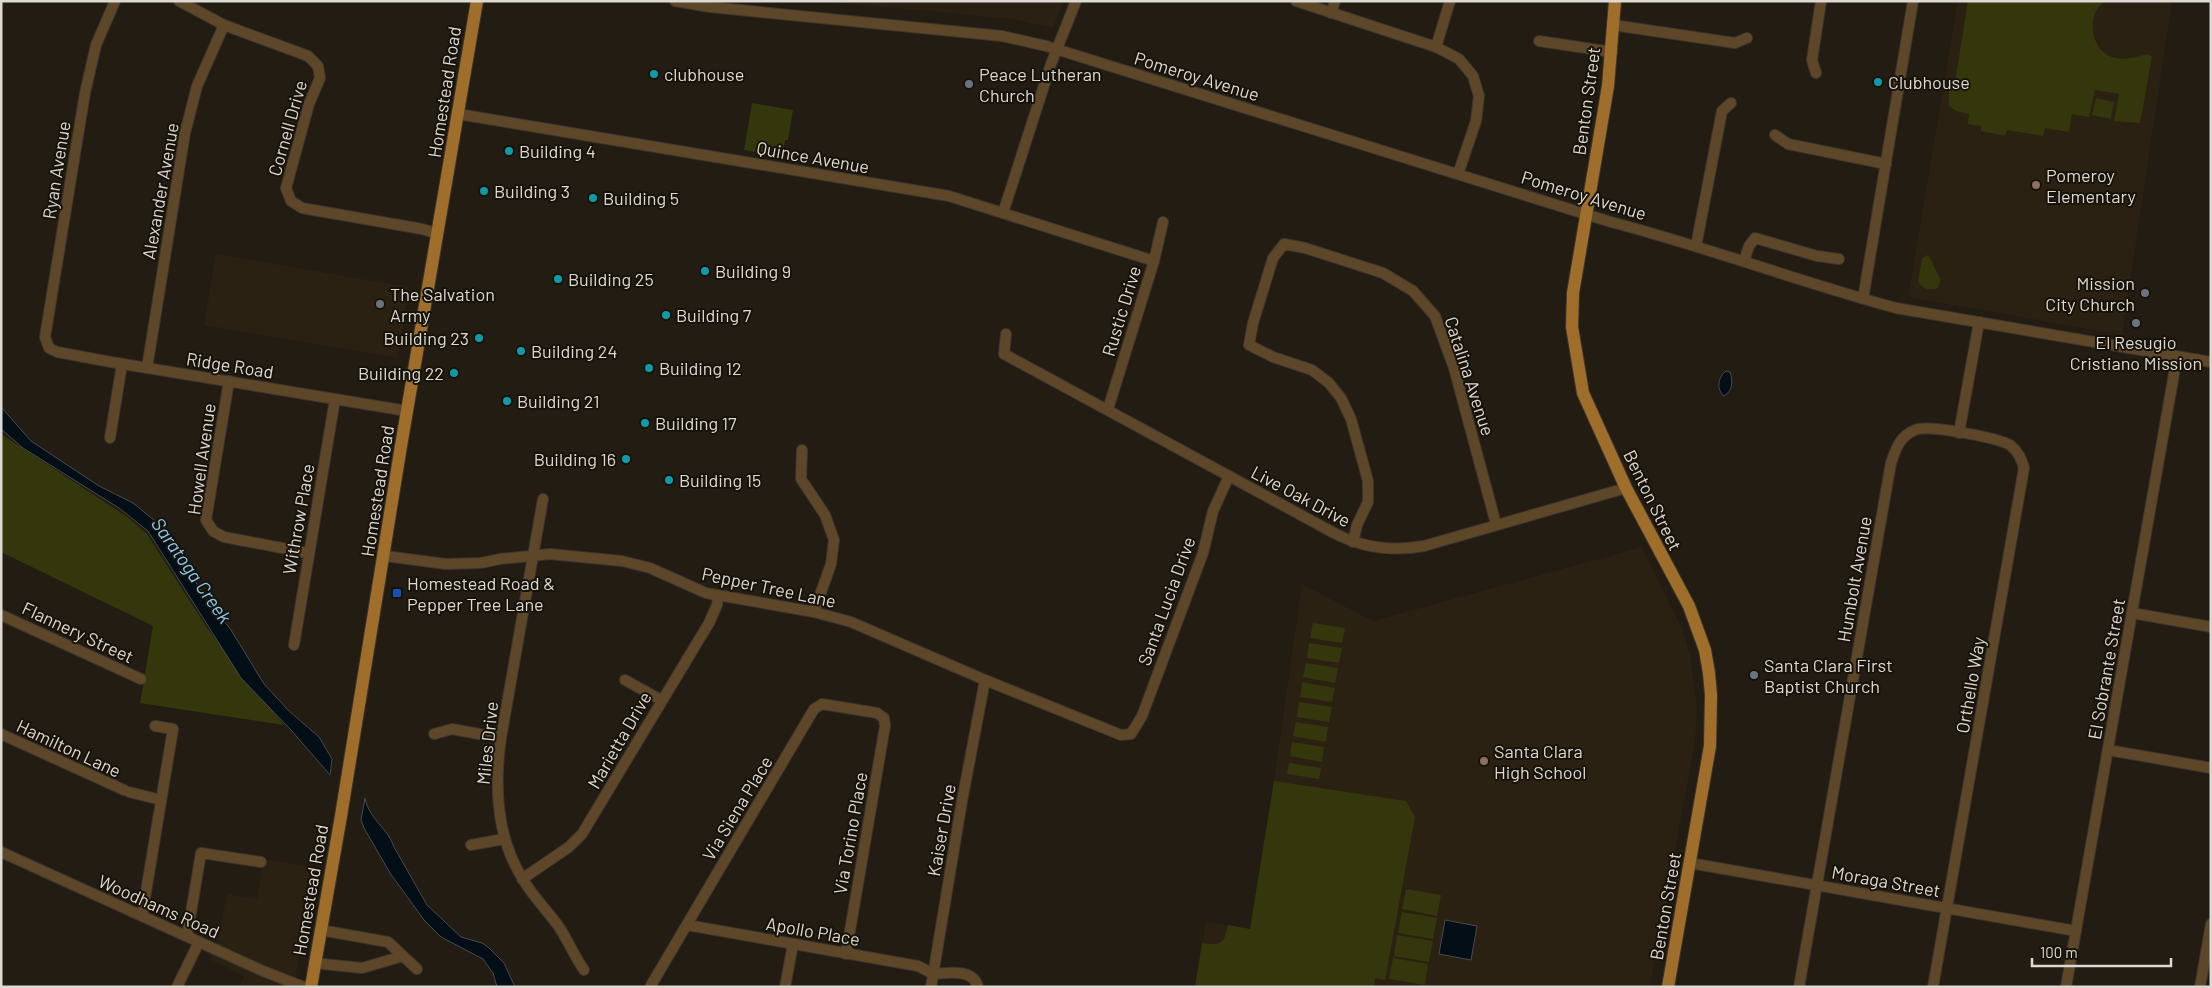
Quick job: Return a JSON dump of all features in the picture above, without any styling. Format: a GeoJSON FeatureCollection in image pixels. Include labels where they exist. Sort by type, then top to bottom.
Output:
{"type":"FeatureCollection","features":[{"type":"Feature","properties":{"kind":"main road","name":"Homestead Road"},"geometry":{"type":"LineString","coordinates":[[311,987],[477,1]]}},
{"type":"Feature","properties":{"kind":"main road","name":"Benton Street"},"geometry":{"type":"LineString","coordinates":[[1616,1],[1612,52],[1573,293],[1572,327],[1583,393],[1626,488],[1689,606],[1705,650],[1711,695],[1710,746],[1668,987]]}},
{"type":"Feature","properties":{"kind":"street","name":"Ryan Avenue"},"geometry":{"type":"LineString","coordinates":[[48,348],[45,337],[85,93],[96,45],[115,1]]}},
{"type":"Feature","properties":{"kind":"street","name":"Cornell Drive"},"geometry":{"type":"LineString","coordinates":[[179,1],[224,25],[308,56],[318,66],[320,78],[309,104],[286,188],[291,201],[302,208],[422,229],[438,234]]}},
{"type":"Feature","properties":{"kind":"street","name":"Pomeroy Avenue"},"geometry":{"type":"LineString","coordinates":[[675,1],[1002,36],[1057,48],[1586,214],[1896,308],[2211,362]]}},
{"type":"Feature","properties":{"kind":"street"},"geometry":{"type":"LineString","coordinates":[[1003,213],[1057,48],[1076,1]]}},
{"type":"Feature","properties":{"kind":"street"},"geometry":{"type":"LineString","coordinates":[[1296,1],[1436,46],[1459,59],[1473,76],[1479,96],[1476,121],[1458,174]]}},
{"type":"Feature","properties":{"kind":"street"},"geometry":{"type":"LineString","coordinates":[[1331,13],[1334,1]]}},
{"type":"Feature","properties":{"kind":"street"},"geometry":{"type":"LineString","coordinates":[[1436,46],[1450,1]]}},
{"type":"Feature","properties":{"kind":"street"},"geometry":{"type":"LineString","coordinates":[[1816,73],[1812,60],[1821,1]]}},
{"type":"Feature","properties":{"kind":"street"},"geometry":{"type":"LineString","coordinates":[[1863,299],[1913,1]]}},
{"type":"Feature","properties":{"kind":"street","name":"Alexander Avenue"},"geometry":{"type":"LineString","coordinates":[[147,368],[185,133],[197,86],[224,25]]}},
{"type":"Feature","properties":{"kind":"street","name":"Benton Street"},"geometry":{"type":"LineString","coordinates":[[1613,25],[1735,44],[1747,38]]}},
{"type":"Feature","properties":{"kind":"street"},"geometry":{"type":"LineString","coordinates":[[1539,40],[1612,52]]}},
{"type":"Feature","properties":{"kind":"street"},"geometry":{"type":"LineString","coordinates":[[1696,246],[1722,111],[1731,103]]}},
{"type":"Feature","properties":{"kind":"street","name":"Quince Avenue"},"geometry":{"type":"LineString","coordinates":[[458,114],[949,196],[1154,261]]}},
{"type":"Feature","properties":{"kind":"street"},"geometry":{"type":"LineString","coordinates":[[1775,135],[1788,144],[1886,164]]}},
{"type":"Feature","properties":{"kind":"street","name":"Rustic Drive"},"geometry":{"type":"LineString","coordinates":[[1108,409],[1154,261],[1164,222]]}},
{"type":"Feature","properties":{"kind":"street"},"geometry":{"type":"LineString","coordinates":[[1744,261],[1749,246],[1755,238],[1817,256],[1839,259]]}},
{"type":"Feature","properties":{"kind":"street","name":"Catalina Avenue"},"geometry":{"type":"LineString","coordinates":[[1353,542],[1357,525],[1368,502],[1368,481],[1351,419],[1341,398],[1329,383],[1312,370],[1273,357],[1249,345],[1253,323],[1273,258],[1284,244],[1304,248],[1383,273],[1413,291],[1435,316],[1454,368],[1496,524]]}},
{"type":"Feature","properties":{"kind":"street"},"geometry":{"type":"LineString","coordinates":[[1959,433],[1978,322]]}},
{"type":"Feature","properties":{"kind":"street","name":"Live Oak Drive"},"geometry":{"type":"LineString","coordinates":[[1006,334],[1004,354],[1353,542],[1391,549],[1408,549],[1626,488]]}},
{"type":"Feature","properties":{"kind":"street","name":"Ridge Road"},"geometry":{"type":"LineString","coordinates":[[48,348],[58,352],[122,364],[407,411]]}},
{"type":"Feature","properties":{"kind":"street","name":"El Sobrante Street"},"geometry":{"type":"LineString","coordinates":[[2066,987],[2177,357]]}},
{"type":"Feature","properties":{"kind":"street"},"geometry":{"type":"LineString","coordinates":[[110,438],[122,364]]}},
{"type":"Feature","properties":{"kind":"street","name":"Howell Avenue"},"geometry":{"type":"LineString","coordinates":[[229,381],[206,520],[213,531],[224,537],[308,553]]}},
{"type":"Feature","properties":{"kind":"street","name":"Withrow Place"},"geometry":{"type":"LineString","coordinates":[[294,645],[335,399]]}},
{"type":"Feature","properties":{"kind":"street","name":"Humbolt Avenue"},"geometry":{"type":"LineString","coordinates":[[1799,987],[1895,450],[1900,440],[1917,429],[1930,428],[1959,433]]}},
{"type":"Feature","properties":{"kind":"street","name":"Orthello Way"},"geometry":{"type":"LineString","coordinates":[[1933,987],[2024,468],[2016,451],[2010,445],[2000,441],[1959,433]]}},
{"type":"Feature","properties":{"kind":"street"},"geometry":{"type":"LineString","coordinates":[[802,450],[801,479],[825,515],[834,540],[831,564],[814,612]]}},
{"type":"Feature","properties":{"kind":"street","name":"Santa Lucia Drive"},"geometry":{"type":"LineString","coordinates":[[1131,734],[1142,716],[1203,553],[1213,511],[1229,476]]}},
{"type":"Feature","properties":{"kind":"street","name":"Miles Drive"},"geometry":{"type":"LineString","coordinates":[[543,499],[501,738],[497,768],[498,804],[504,839],[522,879],[558,926],[584,970]]}},
{"type":"Feature","properties":{"kind":"street","name":"Pepper Tree Lane"},"geometry":{"type":"LineString","coordinates":[[385,556],[446,564],[480,563],[533,556],[570,555],[622,561],[662,572],[704,593],[814,612],[851,622],[985,680],[1121,735],[1131,734]]}},
{"type":"Feature","properties":{"kind":"street","name":"Marietta Drive"},"geometry":{"type":"LineString","coordinates":[[522,879],[569,847],[582,834],[708,623],[717,605],[718,596]]}},
{"type":"Feature","properties":{"kind":"street"},"geometry":{"type":"LineString","coordinates":[[2132,613],[2211,627]]}},
{"type":"Feature","properties":{"kind":"street","name":"Flannery Street"},"geometry":{"type":"LineString","coordinates":[[1,615],[141,679]]}},
{"type":"Feature","properties":{"kind":"street"},"geometry":{"type":"LineString","coordinates":[[625,680],[661,700]]}},
{"type":"Feature","properties":{"kind":"street","name":"Kaiser Drive"},"geometry":{"type":"LineString","coordinates":[[930,987],[985,680]]}},
{"type":"Feature","properties":{"kind":"street","name":"Via Siena Place"},"geometry":{"type":"LineString","coordinates":[[650,987],[814,710],[822,704],[830,704],[877,713],[884,718]]}},
{"type":"Feature","properties":{"kind":"street","name":"Via Torino Place"},"geometry":{"type":"LineString","coordinates":[[846,954],[885,726],[884,718]]}},
{"type":"Feature","properties":{"kind":"street"},"geometry":{"type":"LineString","coordinates":[[142,916],[173,729],[155,726]]}},
{"type":"Feature","properties":{"kind":"street"},"geometry":{"type":"LineString","coordinates":[[434,734],[452,729],[501,738]]}},
{"type":"Feature","properties":{"kind":"street","name":"Hamilton Lane"},"geometry":{"type":"LineString","coordinates":[[1,734],[126,791],[160,800]]}},
{"type":"Feature","properties":{"kind":"street"},"geometry":{"type":"LineString","coordinates":[[2108,750],[2211,768]]}},
{"type":"Feature","properties":{"kind":"street"},"geometry":{"type":"LineString","coordinates":[[471,845],[504,839]]}},
{"type":"Feature","properties":{"kind":"street","name":"Woodhams Road"},"geometry":{"type":"LineString","coordinates":[[1,852],[199,942],[304,987]]}},
{"type":"Feature","properties":{"kind":"street"},"geometry":{"type":"LineString","coordinates":[[187,936],[201,853],[261,862]]}},
{"type":"Feature","properties":{"kind":"street","name":"Moraga Street"},"geometry":{"type":"LineString","coordinates":[[1690,863],[2076,931]]}},
{"type":"Feature","properties":{"kind":"street"},"geometry":{"type":"LineString","coordinates":[[2200,987],[2211,924]]}},
{"type":"Feature","properties":{"kind":"street","name":"Apollo Place"},"geometry":{"type":"LineString","coordinates":[[687,925],[918,966],[933,974]]}},
{"type":"Feature","properties":{"kind":"street"},"geometry":{"type":"LineString","coordinates":[[320,930],[388,942],[417,969]]}},
{"type":"Feature","properties":{"kind":"street"},"geometry":{"type":"LineString","coordinates":[[177,987],[199,942]]}},
{"type":"Feature","properties":{"kind":"street"},"geometry":{"type":"LineString","coordinates":[[785,987],[792,944]]}},
{"type":"Feature","properties":{"kind":"street"},"geometry":{"type":"LineString","coordinates":[[314,963],[362,968],[402,956]]}},
{"type":"Feature","properties":{"kind":"street"},"geometry":{"type":"LineString","coordinates":[[933,974],[955,972],[968,974],[973,977],[978,987]]}},
{"type":"Feature","properties":{"kind":"shaded area"},"geometry":{"type":"Polygon","coordinates":[[[824,1],[1063,1],[1053,28],[1011,19],[824,1]]]}},
{"type":"Feature","properties":{"kind":"shaded area","name":"Pomeroy Elementary"},"geometry":{"type":"Polygon","coordinates":[[[1958,1],[2172,1],[2122,335],[1908,297],[1958,1]]]}},
{"type":"Feature","properties":{"kind":"shaded area"},"geometry":{"type":"Polygon","coordinates":[[[216,254],[409,287],[398,358],[204,325],[216,254]]]}},
{"type":"Feature","properties":{"kind":"shaded area"},"geometry":{"type":"Polygon","coordinates":[[[1726,371],[1730,372],[1732,382],[1731,389],[1724,396],[1721,393],[1719,383],[1721,376],[1726,371]]]}},
{"type":"Feature","properties":{"kind":"shaded area"},"geometry":{"type":"Polygon","coordinates":[[[1,407],[31,441],[99,486],[133,503],[160,525],[205,597],[231,630],[264,684],[288,710],[319,737],[332,759],[330,775],[291,730],[241,678],[148,531],[119,508],[23,448],[1,429],[1,407]]]}},
{"type":"Feature","properties":{"kind":"shaded area","name":"Santa Clara High School"},"geometry":{"type":"Polygon","coordinates":[[[1642,547],[1682,629],[1690,655],[1697,708],[1695,741],[1650,987],[1195,987],[1206,922],[1250,929],[1274,781],[1302,584],[1373,621],[1642,547]]]}},
{"type":"Feature","properties":{"kind":"shaded area"},"geometry":{"type":"Polygon","coordinates":[[[365,798],[370,811],[391,840],[427,905],[461,937],[482,943],[489,948],[504,963],[515,987],[497,987],[493,973],[483,959],[441,937],[424,920],[390,873],[364,828],[361,820],[365,798]]]}},
{"type":"Feature","properties":{"kind":"shaded area"},"geometry":{"type":"Polygon","coordinates":[[[264,859],[314,867],[294,987],[239,987],[244,976],[210,959],[213,948],[219,938],[227,894],[257,899],[264,859]]]}},
{"type":"Feature","properties":{"kind":"shaded area"},"geometry":{"type":"Polygon","coordinates":[[[1445,920],[1477,926],[1471,960],[1439,954],[1445,920]]]}},
{"type":"Feature","properties":{"kind":"green space"},"geometry":{"type":"Polygon","coordinates":[[[1968,1],[2106,1],[2099,6],[2093,22],[2095,39],[2099,47],[2112,57],[2121,59],[2148,54],[2152,57],[2140,123],[2114,121],[2119,94],[2095,90],[2089,117],[2072,114],[2069,132],[2045,128],[2043,136],[2007,130],[2005,136],[1981,131],[1981,126],[1968,124],[1969,114],[1956,111],[1949,106],[1949,89],[1956,76],[1968,1]]]}},
{"type":"Feature","properties":{"kind":"green space"},"geometry":{"type":"Polygon","coordinates":[[[2096,98],[2114,102],[2111,119],[2092,115],[2096,98]]]}},
{"type":"Feature","properties":{"kind":"green space"},"geometry":{"type":"Polygon","coordinates":[[[752,103],[793,110],[788,140],[785,140],[783,151],[786,152],[785,157],[744,150],[752,103]]]}},
{"type":"Feature","properties":{"kind":"green space"},"geometry":{"type":"Polygon","coordinates":[[[1928,255],[1941,280],[1938,288],[1935,289],[1924,288],[1918,282],[1922,258],[1928,255]]]}},
{"type":"Feature","properties":{"kind":"green space"},"geometry":{"type":"Polygon","coordinates":[[[1,434],[129,518],[147,534],[207,628],[284,725],[140,703],[153,626],[1,552],[1,434]]]}},
{"type":"Feature","properties":{"kind":"green space"},"geometry":{"type":"Polygon","coordinates":[[[1313,623],[1345,628],[1342,643],[1310,638],[1313,623]]]}},
{"type":"Feature","properties":{"kind":"green space"},"geometry":{"type":"Polygon","coordinates":[[[1309,643],[1342,648],[1339,663],[1307,658],[1309,643]]]}},
{"type":"Feature","properties":{"kind":"green space"},"geometry":{"type":"Polygon","coordinates":[[[1306,663],[1338,668],[1335,683],[1303,677],[1306,663]]]}},
{"type":"Feature","properties":{"kind":"green space"},"geometry":{"type":"Polygon","coordinates":[[[1302,682],[1335,688],[1332,702],[1300,697],[1302,682]]]}},
{"type":"Feature","properties":{"kind":"green space"},"geometry":{"type":"Polygon","coordinates":[[[1299,702],[1332,707],[1329,722],[1297,717],[1299,702]]]}},
{"type":"Feature","properties":{"kind":"green space"},"geometry":{"type":"Polygon","coordinates":[[[1296,722],[1328,727],[1326,742],[1293,736],[1296,722]]]}},
{"type":"Feature","properties":{"kind":"green space"},"geometry":{"type":"Polygon","coordinates":[[[1292,742],[1324,747],[1322,762],[1290,756],[1292,742]]]}},
{"type":"Feature","properties":{"kind":"green space"},"geometry":{"type":"Polygon","coordinates":[[[1289,763],[1321,768],[1319,779],[1287,774],[1289,763]]]}},
{"type":"Feature","properties":{"kind":"green space"},"geometry":{"type":"Polygon","coordinates":[[[1274,781],[1406,801],[1415,817],[1385,980],[1375,978],[1374,987],[1195,987],[1202,943],[1218,944],[1221,942],[1228,925],[1250,929],[1274,781]]]}},
{"type":"Feature","properties":{"kind":"green space"},"geometry":{"type":"Polygon","coordinates":[[[1406,889],[1441,895],[1437,916],[1402,909],[1406,889]]]}},
{"type":"Feature","properties":{"kind":"green space"},"geometry":{"type":"Polygon","coordinates":[[[1402,912],[1437,918],[1433,939],[1398,933],[1402,912]]]}},
{"type":"Feature","properties":{"kind":"green space"},"geometry":{"type":"Polygon","coordinates":[[[1397,935],[1433,941],[1429,962],[1394,956],[1397,935]]]}},
{"type":"Feature","properties":{"kind":"green space"},"geometry":{"type":"Polygon","coordinates":[[[1393,958],[1428,964],[1425,985],[1389,979],[1393,958]]]}},
{"type":"Feature","properties":{"kind":"place","name":"clubhouse"},"geometry":{"type":"Point","coordinates":[654,74]}},
{"type":"Feature","properties":{"kind":"place","name":"Clubhouse"},"geometry":{"type":"Point","coordinates":[1878,82]}},
{"type":"Feature","properties":{"kind":"place","name":"Peace Lutheran Church"},"geometry":{"type":"Point","coordinates":[969,84]}},
{"type":"Feature","properties":{"kind":"place","name":"Building 4"},"geometry":{"type":"Point","coordinates":[509,151]}},
{"type":"Feature","properties":{"kind":"place","name":"Pomeroy Elementary"},"geometry":{"type":"Point","coordinates":[2036,185]}},
{"type":"Feature","properties":{"kind":"place","name":"Building 3"},"geometry":{"type":"Point","coordinates":[484,191]}},
{"type":"Feature","properties":{"kind":"place","name":"Building 5"},"geometry":{"type":"Point","coordinates":[593,198]}},
{"type":"Feature","properties":{"kind":"place","name":"Building 9"},"geometry":{"type":"Point","coordinates":[705,271]}},
{"type":"Feature","properties":{"kind":"place","name":"Building 25"},"geometry":{"type":"Point","coordinates":[558,279]}},
{"type":"Feature","properties":{"kind":"place","name":"Mission City Church"},"geometry":{"type":"Point","coordinates":[2145,293]}},
{"type":"Feature","properties":{"kind":"place","name":"The Salvation Army"},"geometry":{"type":"Point","coordinates":[380,304]}},
{"type":"Feature","properties":{"kind":"place","name":"Building 7"},"geometry":{"type":"Point","coordinates":[666,315]}},
{"type":"Feature","properties":{"kind":"place","name":"El Resugio Cristiano Mission"},"geometry":{"type":"Point","coordinates":[2136,323]}},
{"type":"Feature","properties":{"kind":"place","name":"Building 23"},"geometry":{"type":"Point","coordinates":[479,338]}},
{"type":"Feature","properties":{"kind":"place","name":"Building 24"},"geometry":{"type":"Point","coordinates":[521,351]}},
{"type":"Feature","properties":{"kind":"place","name":"Building 12"},"geometry":{"type":"Point","coordinates":[649,368]}},
{"type":"Feature","properties":{"kind":"place","name":"Building 22"},"geometry":{"type":"Point","coordinates":[454,373]}},
{"type":"Feature","properties":{"kind":"place","name":"Building 21"},"geometry":{"type":"Point","coordinates":[507,401]}},
{"type":"Feature","properties":{"kind":"place","name":"Building 17"},"geometry":{"type":"Point","coordinates":[645,423]}},
{"type":"Feature","properties":{"kind":"place","name":"Building 16"},"geometry":{"type":"Point","coordinates":[626,459]}},
{"type":"Feature","properties":{"kind":"place","name":"Building 15"},"geometry":{"type":"Point","coordinates":[669,480]}},
{"type":"Feature","properties":{"kind":"place","name":"Homestead Road & Pepper Tree Lane"},"geometry":{"type":"Point","coordinates":[397,593]}},
{"type":"Feature","properties":{"kind":"place","name":"Santa Clara First Baptist Church"},"geometry":{"type":"Point","coordinates":[1754,675]}},
{"type":"Feature","properties":{"kind":"place","name":"Santa Clara High School"},"geometry":{"type":"Point","coordinates":[1484,761]}},
{"type":"Feature","properties":{"kind":"water label","name":"Saratoga Creek"},"geometry":{"type":"Point","coordinates":[192,570]}}]}
